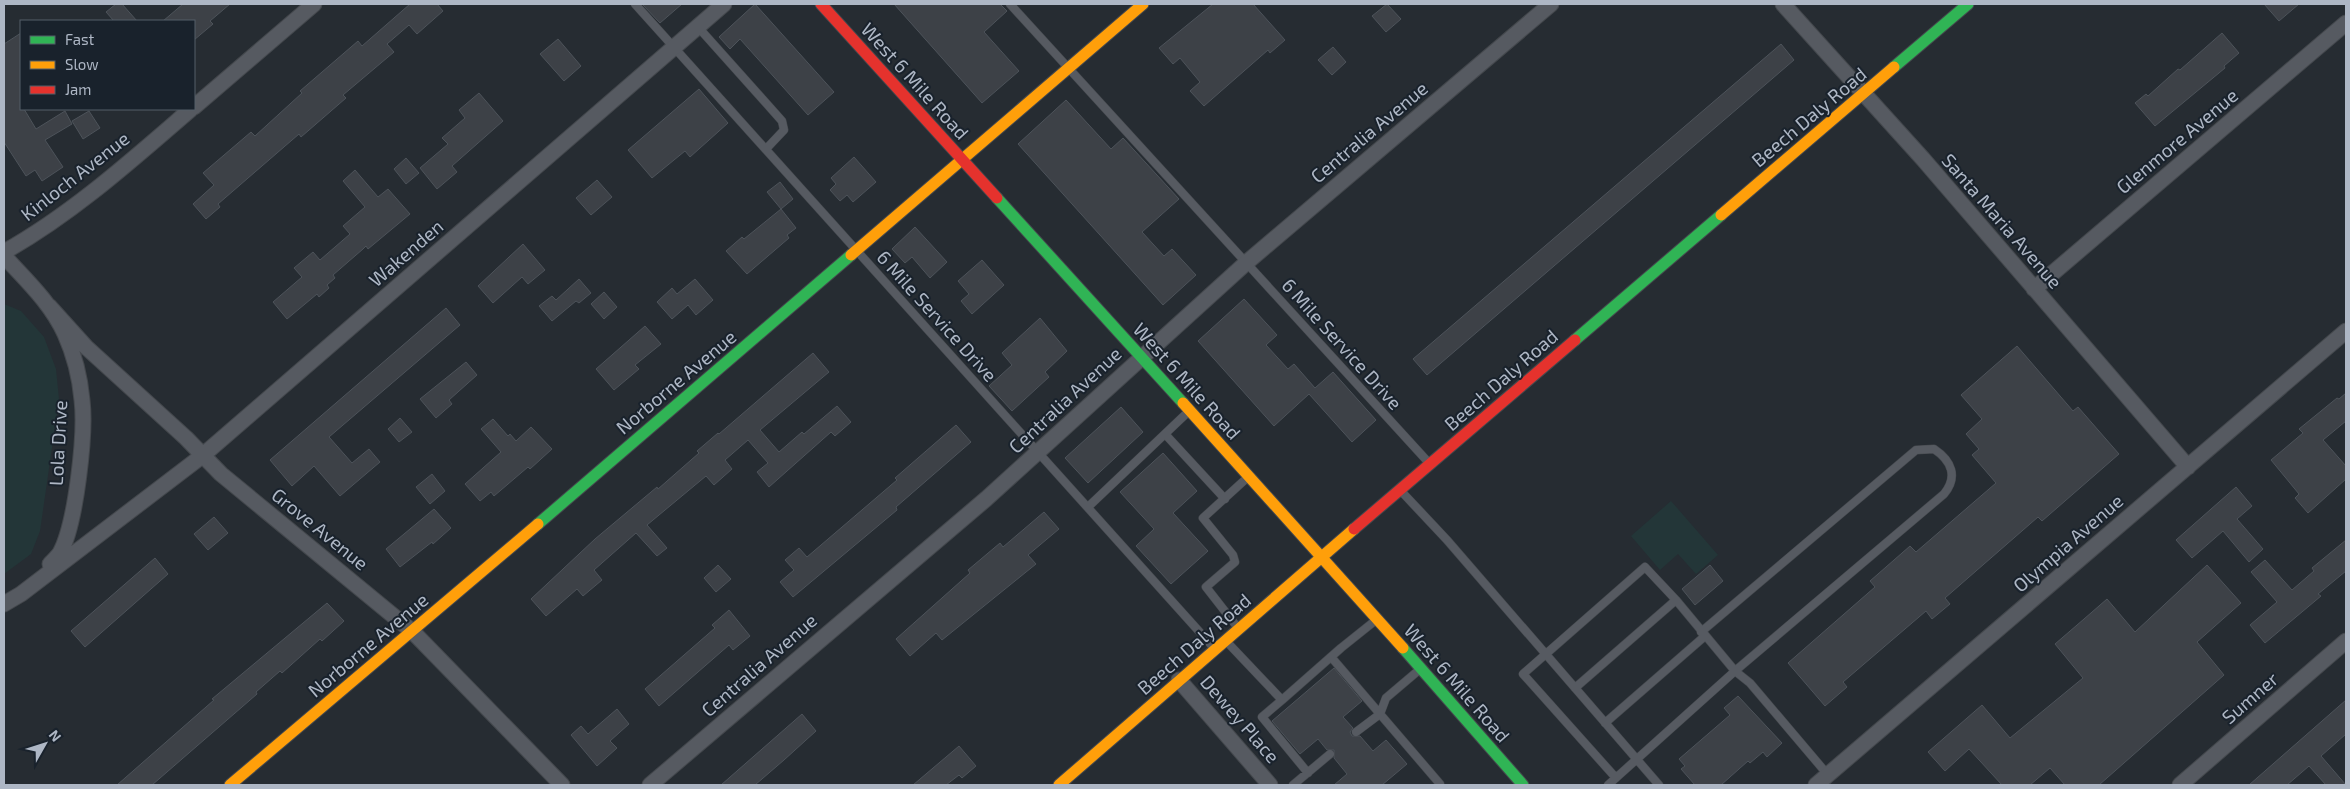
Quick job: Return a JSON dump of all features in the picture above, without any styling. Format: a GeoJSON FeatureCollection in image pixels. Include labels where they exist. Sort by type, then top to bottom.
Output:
{"type":"FeatureCollection","features":[{"type":"Feature","properties":{"kind":"main road","name":"West 6 Mile Road"},"geometry":{"type":"LineString","coordinates":[[821,4],[1322,556],[1523,785]]}},
{"type":"Feature","properties":{"kind":"main road","name":"Norborne Avenue"},"geometry":{"type":"LineString","coordinates":[[230,785],[400,640],[413,632],[1143,4]]}},
{"type":"Feature","properties":{"kind":"main road","name":"Beech Daly Road"},"geometry":{"type":"LineString","coordinates":[[1059,785],[1322,556],[1968,4]]}},
{"type":"Feature","properties":{"kind":"street","name":"Kinloch Avenue"},"geometry":{"type":"LineString","coordinates":[[195,105],[314,4]]}},
{"type":"Feature","properties":{"kind":"street","name":"Wakenden"},"geometry":{"type":"LineString","coordinates":[[109,526],[202,456],[724,4]]}},
{"type":"Feature","properties":{"kind":"street","name":"Centralia Avenue"},"geometry":{"type":"LineString","coordinates":[[650,785],[986,499],[1246,262],[1551,4]]}},
{"type":"Feature","properties":{"kind":"street","name":"Santa Maria Avenue"},"geometry":{"type":"LineString","coordinates":[[1783,4],[1864,94],[2188,467]]}},
{"type":"Feature","properties":{"kind":"street","name":"Glenmore Avenue"},"geometry":{"type":"LineString","coordinates":[[2034,289],[2346,24]]}},
{"type":"Feature","properties":{"kind":"street","name":"Kinloch Avenue"},"geometry":{"type":"LineString","coordinates":[[4,252],[24,241],[78,203],[190,110]]}},
{"type":"Feature","properties":{"kind":"street","name":"Lola Drive"},"geometry":{"type":"LineString","coordinates":[[4,256],[49,306],[64,333],[76,368],[82,401],[81,442],[74,511],[59,553],[33,584]]}},
{"type":"Feature","properties":{"kind":"street","name":"Grove Avenue"},"geometry":{"type":"LineString","coordinates":[[49,306],[86,347],[186,438],[221,474],[413,632],[562,785]]}},
{"type":"Feature","properties":{"kind":"street","name":"Olympia Avenue"},"geometry":{"type":"LineString","coordinates":[[1816,785],[2346,331]]}},
{"type":"Feature","properties":{"kind":"street","name":"Lola Drive"},"geometry":{"type":"LineString","coordinates":[[4,604],[109,526]]}},
{"type":"Feature","properties":{"kind":"street","name":"Sumner"},"geometry":{"type":"LineString","coordinates":[[2180,785],[2346,641]]}},
{"type":"Feature","properties":{"kind":"street","name":"Dewey Place"},"geometry":{"type":"LineString","coordinates":[[1179,680],[1270,785]]}},
{"type":"Feature","properties":{"kind":"lane","name":"6 Mile Service Drive"},"geometry":{"type":"LineString","coordinates":[[636,4],[1215,649]]}},
{"type":"Feature","properties":{"kind":"lane","name":"6 Mile Service Drive"},"geometry":{"type":"LineString","coordinates":[[1010,4],[1430,464]]}},
{"type":"Feature","properties":{"kind":"lane"},"geometry":{"type":"LineString","coordinates":[[698,27],[782,121],[784,130],[766,149]]}},
{"type":"Feature","properties":{"kind":"lane"},"geometry":{"type":"LineString","coordinates":[[1088,507],[1190,411]]}},
{"type":"Feature","properties":{"kind":"lane"},"geometry":{"type":"LineString","coordinates":[[1165,434],[1224,499]]}},
{"type":"Feature","properties":{"kind":"lane"},"geometry":{"type":"LineString","coordinates":[[1605,723],[1703,634],[1916,450],[1934,449],[1945,458],[1952,470],[1952,479],[1944,494],[1735,671],[1608,785]]}},
{"type":"Feature","properties":{"kind":"lane"},"geometry":{"type":"LineString","coordinates":[[1238,629],[1206,587],[1234,562],[1233,555],[1203,518],[1249,475]]}},
{"type":"Feature","properties":{"kind":"lane"},"geometry":{"type":"LineString","coordinates":[[1400,490],[1660,785]]}},
{"type":"Feature","properties":{"kind":"lane"},"geometry":{"type":"LineString","coordinates":[[1616,778],[1523,674],[1645,567],[1676,600],[1735,671],[1750,683],[1828,775]]}},
{"type":"Feature","properties":{"kind":"lane"},"geometry":{"type":"LineString","coordinates":[[1575,688],[1676,600]]}},
{"type":"Feature","properties":{"kind":"lane"},"geometry":{"type":"LineString","coordinates":[[1308,772],[1262,717],[1377,619]]}},
{"type":"Feature","properties":{"kind":"lane"},"geometry":{"type":"LineString","coordinates":[[1225,640],[1282,700]]}},
{"type":"Feature","properties":{"kind":"lane"},"geometry":{"type":"LineString","coordinates":[[1332,658],[1440,784]]}},
{"type":"Feature","properties":{"kind":"lane"},"geometry":{"type":"LineString","coordinates":[[1356,732],[1380,714],[1386,698],[1421,669]]}},
{"type":"Feature","properties":{"kind":"lane"},"geometry":{"type":"LineString","coordinates":[[1293,785],[1330,754]]}},
{"type":"Feature","properties":{"kind":"shaded area"},"geometry":{"type":"Polygon","coordinates":[[[4,304],[21,311],[44,337],[56,369],[59,399],[40,531],[31,554],[4,574],[4,304]]]}},
{"type":"Feature","properties":{"kind":"shaded area"},"geometry":{"type":"Polygon","coordinates":[[[1671,501],[1718,555],[1696,574],[1678,554],[1660,570],[1631,536],[1671,501]]]}},
{"type":"Feature","properties":{"kind":"building"},"geometry":{"type":"Polygon","coordinates":[[[116,4],[122,4],[136,20],[113,20],[106,12],[116,4]]]}},
{"type":"Feature","properties":{"kind":"building"},"geometry":{"type":"Polygon","coordinates":[[[183,4],[230,4],[210,21],[213,24],[195,39],[195,20],[164,20],[183,4]]]}},
{"type":"Feature","properties":{"kind":"building"},"geometry":{"type":"Polygon","coordinates":[[[410,4],[437,4],[443,11],[417,34],[409,25],[387,44],[394,52],[343,95],[346,98],[301,137],[299,134],[218,204],[220,207],[206,219],[193,204],[214,185],[203,173],[251,132],[255,136],[302,93],[300,91],[358,41],[362,46],[410,4]]]}},
{"type":"Feature","properties":{"kind":"building"},"geometry":{"type":"Polygon","coordinates":[[[642,4],[682,4],[660,23],[642,4]]]}},
{"type":"Feature","properties":{"kind":"building"},"geometry":{"type":"Polygon","coordinates":[[[755,4],[834,92],[808,115],[740,39],[730,49],[719,37],[755,4]]]}},
{"type":"Feature","properties":{"kind":"building"},"geometry":{"type":"Polygon","coordinates":[[[894,4],[1000,4],[1007,11],[984,32],[1019,71],[982,103],[894,4]]]}},
{"type":"Feature","properties":{"kind":"building"},"geometry":{"type":"Polygon","coordinates":[[[1213,4],[1253,4],[1285,40],[1270,53],[1268,50],[1204,106],[1190,91],[1200,82],[1180,58],[1173,64],[1159,48],[1213,4]]]}},
{"type":"Feature","properties":{"kind":"building"},"geometry":{"type":"Polygon","coordinates":[[[1387,4],[1401,19],[1386,32],[1372,16],[1387,4]]]}},
{"type":"Feature","properties":{"kind":"building"},"geometry":{"type":"Polygon","coordinates":[[[2264,4],[2299,4],[2279,21],[2264,4]]]}},
{"type":"Feature","properties":{"kind":"building"},"geometry":{"type":"Polygon","coordinates":[[[2222,33],[2239,53],[2224,66],[2225,68],[2155,126],[2135,103],[2146,94],[2148,96],[2222,33]]]}},
{"type":"Feature","properties":{"kind":"building"},"geometry":{"type":"Polygon","coordinates":[[[20,34],[20,110],[25,110],[36,129],[65,111],[72,124],[45,140],[63,167],[42,181],[35,170],[26,176],[4,142],[4,44],[20,34]]]}},
{"type":"Feature","properties":{"kind":"building"},"geometry":{"type":"Polygon","coordinates":[[[558,39],[581,66],[564,81],[540,54],[558,39]]]}},
{"type":"Feature","properties":{"kind":"building"},"geometry":{"type":"Polygon","coordinates":[[[1781,44],[1794,60],[1427,375],[1413,359],[1781,44]]]}},
{"type":"Feature","properties":{"kind":"building"},"geometry":{"type":"Polygon","coordinates":[[[1333,47],[1346,62],[1332,75],[1318,60],[1333,47]]]}},
{"type":"Feature","properties":{"kind":"building"},"geometry":{"type":"Polygon","coordinates":[[[699,89],[728,123],[690,157],[685,151],[652,178],[628,150],[699,89]]]}},
{"type":"Feature","properties":{"kind":"building"},"geometry":{"type":"Polygon","coordinates":[[[479,93],[503,121],[452,166],[457,172],[437,189],[420,168],[448,144],[442,138],[465,118],[459,110],[479,93]]]}},
{"type":"Feature","properties":{"kind":"building"},"geometry":{"type":"Polygon","coordinates":[[[1066,100],[1111,149],[1123,138],[1179,199],[1142,232],[1164,256],[1172,249],[1196,275],[1163,305],[1018,144],[1066,100]]]}},
{"type":"Feature","properties":{"kind":"building"},"geometry":{"type":"Polygon","coordinates":[[[89,111],[100,128],[83,139],[72,121],[89,111]]]}},
{"type":"Feature","properties":{"kind":"building"},"geometry":{"type":"Polygon","coordinates":[[[854,157],[876,182],[853,202],[847,195],[840,201],[830,190],[836,184],[831,178],[854,157]]]}},
{"type":"Feature","properties":{"kind":"building"},"geometry":{"type":"Polygon","coordinates":[[[406,158],[419,173],[406,184],[394,169],[406,158]]]}},
{"type":"Feature","properties":{"kind":"building"},"geometry":{"type":"Polygon","coordinates":[[[355,170],[378,197],[388,189],[410,214],[368,249],[366,246],[333,275],[335,278],[327,285],[329,288],[319,297],[317,294],[287,319],[273,302],[302,277],[294,268],[313,252],[320,260],[350,234],[343,226],[365,207],[343,181],[355,170]]]}},
{"type":"Feature","properties":{"kind":"building"},"geometry":{"type":"Polygon","coordinates":[[[597,180],[612,197],[591,215],[576,198],[597,180]]]}},
{"type":"Feature","properties":{"kind":"building"},"geometry":{"type":"Polygon","coordinates":[[[780,182],[793,199],[781,209],[767,192],[780,182]]]}},
{"type":"Feature","properties":{"kind":"building"},"geometry":{"type":"Polygon","coordinates":[[[781,209],[796,228],[787,235],[789,238],[747,274],[726,251],[781,209]]]}},
{"type":"Feature","properties":{"kind":"building"},"geometry":{"type":"Polygon","coordinates":[[[915,227],[947,262],[930,278],[912,257],[905,263],[892,249],[915,227]]]}},
{"type":"Feature","properties":{"kind":"building"},"geometry":{"type":"Polygon","coordinates":[[[523,244],[545,270],[528,284],[522,277],[493,303],[478,286],[523,244]]]}},
{"type":"Feature","properties":{"kind":"building"},"geometry":{"type":"Polygon","coordinates":[[[982,260],[1004,285],[972,314],[961,301],[969,294],[958,281],[982,260]]]}},
{"type":"Feature","properties":{"kind":"building"},"geometry":{"type":"Polygon","coordinates":[[[579,279],[591,293],[579,303],[576,301],[552,321],[539,306],[552,296],[556,300],[579,279]]]}},
{"type":"Feature","properties":{"kind":"building"},"geometry":{"type":"Polygon","coordinates":[[[695,279],[713,300],[696,315],[688,305],[672,319],[657,302],[672,288],[677,294],[695,279]]]}},
{"type":"Feature","properties":{"kind":"building"},"geometry":{"type":"Polygon","coordinates":[[[604,292],[617,307],[604,319],[591,304],[604,292]]]}},
{"type":"Feature","properties":{"kind":"building"},"geometry":{"type":"Polygon","coordinates":[[[1244,299],[1277,335],[1266,345],[1288,369],[1294,364],[1315,388],[1333,372],[1376,420],[1352,442],[1309,394],[1274,426],[1198,341],[1244,299]]]}},
{"type":"Feature","properties":{"kind":"building"},"geometry":{"type":"Polygon","coordinates":[[[446,308],[460,325],[329,437],[352,463],[369,449],[380,462],[340,496],[314,466],[292,486],[270,460],[446,308]]]}},
{"type":"Feature","properties":{"kind":"building"},"geometry":{"type":"Polygon","coordinates":[[[1040,318],[1067,351],[1045,372],[1049,377],[1012,411],[989,386],[1012,365],[1002,353],[1040,318]]]}},
{"type":"Feature","properties":{"kind":"building"},"geometry":{"type":"Polygon","coordinates":[[[645,326],[661,344],[635,365],[639,369],[614,390],[596,369],[645,326]]]}},
{"type":"Feature","properties":{"kind":"building"},"geometry":{"type":"Polygon","coordinates":[[[2017,346],[2073,411],[2078,407],[2119,454],[2042,521],[2038,517],[1945,598],[1950,604],[1932,619],[1926,611],[1843,682],[1847,687],[1825,706],[1788,663],[1875,587],[1870,581],[1910,546],[1916,552],[1996,483],[1972,455],[1979,449],[1966,434],[1982,419],[1961,395],[2017,346]]]}},
{"type":"Feature","properties":{"kind":"building"},"geometry":{"type":"Polygon","coordinates":[[[813,353],[829,372],[760,430],[779,452],[837,406],[851,422],[835,436],[831,432],[769,487],[757,472],[768,463],[748,440],[725,460],[732,469],[714,485],[706,476],[647,525],[667,548],[657,556],[636,533],[594,570],[602,580],[583,596],[577,589],[546,616],[531,599],[595,539],[657,487],[658,489],[699,453],[697,451],[813,353]]]}},
{"type":"Feature","properties":{"kind":"building"},"geometry":{"type":"Polygon","coordinates":[[[466,362],[477,375],[449,400],[452,404],[436,418],[420,399],[466,362]]]}},
{"type":"Feature","properties":{"kind":"building"},"geometry":{"type":"Polygon","coordinates":[[[2346,393],[2346,421],[2323,440],[2346,466],[2346,479],[2308,513],[2295,498],[2299,494],[2271,460],[2303,433],[2299,429],[2337,398],[2339,399],[2346,393]]]}},
{"type":"Feature","properties":{"kind":"building"},"geometry":{"type":"Polygon","coordinates":[[[1121,407],[1143,432],[1088,483],[1065,458],[1121,407]]]}},
{"type":"Feature","properties":{"kind":"building"},"geometry":{"type":"Polygon","coordinates":[[[400,418],[412,432],[399,442],[388,429],[400,418]]]}},
{"type":"Feature","properties":{"kind":"building"},"geometry":{"type":"Polygon","coordinates":[[[493,419],[508,436],[510,434],[516,441],[531,427],[552,449],[530,469],[528,467],[494,496],[491,492],[480,501],[465,484],[501,452],[481,429],[493,419]]]}},
{"type":"Feature","properties":{"kind":"building"},"geometry":{"type":"Polygon","coordinates":[[[956,425],[971,442],[896,507],[897,510],[793,597],[780,582],[794,570],[785,560],[799,548],[807,557],[897,480],[895,478],[956,425]]]}},
{"type":"Feature","properties":{"kind":"building"},"geometry":{"type":"Polygon","coordinates":[[[1163,453],[1197,491],[1173,513],[1208,551],[1171,584],[1136,546],[1154,529],[1120,492],[1163,453]]]}},
{"type":"Feature","properties":{"kind":"building"},"geometry":{"type":"Polygon","coordinates":[[[432,474],[445,491],[430,504],[416,487],[432,474]]]}},
{"type":"Feature","properties":{"kind":"building"},"geometry":{"type":"Polygon","coordinates":[[[2236,487],[2252,506],[2237,519],[2263,549],[2249,562],[2223,531],[2192,558],[2176,540],[2236,487]]]}},
{"type":"Feature","properties":{"kind":"building"},"geometry":{"type":"Polygon","coordinates":[[[434,509],[451,528],[433,544],[432,542],[400,567],[386,549],[434,509]]]}},
{"type":"Feature","properties":{"kind":"building"},"geometry":{"type":"Polygon","coordinates":[[[1044,512],[1059,529],[1028,555],[1036,564],[942,640],[936,633],[910,656],[896,639],[970,573],[968,570],[1000,543],[1003,547],[1044,512]]]}},
{"type":"Feature","properties":{"kind":"building"},"geometry":{"type":"Polygon","coordinates":[[[214,517],[228,533],[208,550],[194,534],[214,517]]]}},
{"type":"Feature","properties":{"kind":"building"},"geometry":{"type":"Polygon","coordinates":[[[2346,540],[2346,571],[2318,594],[2321,596],[2265,643],[2250,625],[2277,602],[2251,572],[2265,560],[2292,590],[2314,571],[2312,568],[2346,540]]]}},
{"type":"Feature","properties":{"kind":"building"},"geometry":{"type":"Polygon","coordinates":[[[155,558],[168,574],[85,647],[71,631],[155,558]]]}},
{"type":"Feature","properties":{"kind":"building"},"geometry":{"type":"Polygon","coordinates":[[[718,565],[731,579],[716,592],[704,578],[718,565]]]}},
{"type":"Feature","properties":{"kind":"building"},"geometry":{"type":"Polygon","coordinates":[[[1710,565],[1723,581],[1695,605],[1682,589],[1710,565]]]}},
{"type":"Feature","properties":{"kind":"building"},"geometry":{"type":"Polygon","coordinates":[[[2207,565],[2241,603],[2197,642],[2224,675],[2099,785],[2065,785],[2050,768],[2030,785],[2002,785],[1969,749],[1945,771],[1928,752],[1982,705],[2010,738],[2083,678],[2055,644],[2107,599],[2135,632],[2207,565]]]}},
{"type":"Feature","properties":{"kind":"building"},"geometry":{"type":"Polygon","coordinates":[[[327,603],[344,621],[322,641],[320,639],[282,673],[280,671],[256,692],[257,694],[152,785],[117,785],[214,700],[212,699],[327,603]]]}},
{"type":"Feature","properties":{"kind":"building"},"geometry":{"type":"Polygon","coordinates":[[[729,610],[750,636],[733,650],[729,645],[659,706],[645,689],[715,628],[712,625],[729,610]]]}},
{"type":"Feature","properties":{"kind":"building"},"geometry":{"type":"Polygon","coordinates":[[[1334,668],[1362,701],[1343,717],[1353,728],[1350,732],[1352,736],[1360,736],[1373,751],[1386,740],[1407,764],[1382,785],[1334,785],[1347,774],[1334,758],[1334,750],[1327,750],[1318,739],[1300,754],[1272,721],[1334,668]]]}},
{"type":"Feature","properties":{"kind":"building"},"geometry":{"type":"Polygon","coordinates":[[[1738,696],[1782,743],[1767,757],[1763,752],[1750,763],[1748,761],[1721,785],[1695,785],[1681,769],[1685,766],[1679,759],[1730,715],[1724,708],[1738,696]]]}},
{"type":"Feature","properties":{"kind":"building"},"geometry":{"type":"Polygon","coordinates":[[[2346,700],[2346,734],[2321,756],[2346,785],[2326,785],[2309,766],[2287,785],[2249,785],[2346,700]]]}},
{"type":"Feature","properties":{"kind":"building"},"geometry":{"type":"Polygon","coordinates":[[[617,709],[629,724],[610,741],[617,748],[597,766],[571,735],[581,726],[588,734],[617,709]]]}},
{"type":"Feature","properties":{"kind":"building"},"geometry":{"type":"Polygon","coordinates":[[[802,714],[816,731],[784,760],[755,785],[721,785],[802,714]]]}},
{"type":"Feature","properties":{"kind":"building"},"geometry":{"type":"Polygon","coordinates":[[[959,746],[976,766],[962,778],[959,775],[946,785],[913,785],[959,746]]]}},
{"type":"Feature","properties":{"kind":"traffic: fast"},"geometry":{"type":"LineString","coordinates":[[1894,67],[1968,4]]}},
{"type":"Feature","properties":{"kind":"traffic: fast"},"geometry":{"type":"LineString","coordinates":[[997,198],[1183,403]]}},
{"type":"Feature","properties":{"kind":"traffic: fast"},"geometry":{"type":"LineString","coordinates":[[1575,340],[1721,215]]}},
{"type":"Feature","properties":{"kind":"traffic: fast"},"geometry":{"type":"LineString","coordinates":[[538,524],[851,255]]}},
{"type":"Feature","properties":{"kind":"traffic: fast"},"geometry":{"type":"LineString","coordinates":[[1403,648],[1523,785]]}},
{"type":"Feature","properties":{"kind":"traffic: slow"},"geometry":{"type":"LineString","coordinates":[[851,255],[1143,4]]}},
{"type":"Feature","properties":{"kind":"traffic: slow"},"geometry":{"type":"LineString","coordinates":[[1721,215],[1894,67]]}},
{"type":"Feature","properties":{"kind":"traffic: slow"},"geometry":{"type":"LineString","coordinates":[[1183,403],[1403,648]]}},
{"type":"Feature","properties":{"kind":"traffic: slow"},"geometry":{"type":"LineString","coordinates":[[230,785],[538,524]]}},
{"type":"Feature","properties":{"kind":"traffic: slow"},"geometry":{"type":"LineString","coordinates":[[1059,785],[1354,529]]}},
{"type":"Feature","properties":{"kind":"traffic: jam"},"geometry":{"type":"LineString","coordinates":[[821,4],[997,198]]}},
{"type":"Feature","properties":{"kind":"traffic: jam"},"geometry":{"type":"LineString","coordinates":[[1354,529],[1575,340]]}}]}
